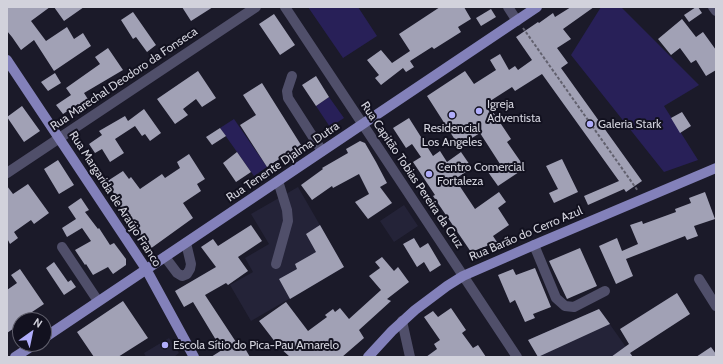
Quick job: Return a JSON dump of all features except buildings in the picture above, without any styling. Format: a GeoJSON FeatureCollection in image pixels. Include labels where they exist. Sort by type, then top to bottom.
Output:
{"type":"FeatureCollection","features":[{"type":"Feature","properties":{"kind":"main road","name":"Rua Tenente Djalma Dutra"},"geometry":{"type":"LineString","coordinates":[[52,333],[537,7]]}},
{"type":"Feature","properties":{"kind":"main road","name":"Rua Margarida de Araújo Franco"},"geometry":{"type":"LineString","coordinates":[[7,60],[146,269],[194,357]]}},
{"type":"Feature","properties":{"kind":"main road","name":"Rua Barão do Cerro Azul"},"geometry":{"type":"LineString","coordinates":[[368,357],[402,321],[441,290],[463,276],[716,168]]}},
{"type":"Feature","properties":{"kind":"street","name":"Rua Marechal Deodoro da Fonseca"},"geometry":{"type":"LineString","coordinates":[[7,173],[256,7]]}},
{"type":"Feature","properties":{"kind":"street","name":"Rua Capitão Tobias Pereira da Cruz"},"geometry":{"type":"LineString","coordinates":[[285,7],[517,357]]}},
{"type":"Feature","properties":{"kind":"street"},"geometry":{"type":"LineString","coordinates":[[508,7],[517,21]]}},
{"type":"Feature","properties":{"kind":"street"},"geometry":{"type":"LineString","coordinates":[[714,7],[716,11]]}},
{"type":"Feature","properties":{"kind":"street"},"geometry":{"type":"LineString","coordinates":[[292,76],[287,91],[288,98],[322,151]]}},
{"type":"Feature","properties":{"kind":"street"},"geometry":{"type":"LineString","coordinates":[[276,264],[288,221],[287,210],[278,181]]}},
{"type":"Feature","properties":{"kind":"street"},"geometry":{"type":"LineString","coordinates":[[165,257],[177,273],[182,276],[187,274],[191,264],[186,243]]}},
{"type":"Feature","properties":{"kind":"street"},"geometry":{"type":"LineString","coordinates":[[534,245],[556,298],[565,306],[574,308],[605,291]]}},
{"type":"Feature","properties":{"kind":"street"},"geometry":{"type":"LineString","coordinates":[[62,247],[98,301]]}},
{"type":"Feature","properties":{"kind":"street"},"geometry":{"type":"LineString","coordinates":[[699,279],[716,306]]}},
{"type":"Feature","properties":{"kind":"street"},"geometry":{"type":"LineString","coordinates":[[402,321],[410,357]]}},
{"type":"Feature","properties":{"kind":"path"},"geometry":{"type":"LineString","coordinates":[[517,21],[644,198]]}},
{"type":"Feature","properties":{"kind":"shaded area"},"geometry":{"type":"Polygon","coordinates":[[[308,7],[358,7],[377,36],[343,58],[308,7]]]}},
{"type":"Feature","properties":{"kind":"shaded area"},"geometry":{"type":"Polygon","coordinates":[[[601,7],[621,7],[699,85],[664,106],[698,160],[664,172],[571,55],[601,7]]]}},
{"type":"Feature","properties":{"kind":"shaded area"},"geometry":{"type":"Polygon","coordinates":[[[329,97],[344,118],[330,127],[316,106],[329,97]]]}},
{"type":"Feature","properties":{"kind":"shaded area"},"geometry":{"type":"Polygon","coordinates":[[[234,119],[267,167],[254,176],[220,128],[234,119]]]}},
{"type":"Feature","properties":{"kind":"shaded area"},"geometry":{"type":"Polygon","coordinates":[[[298,187],[344,267],[251,321],[230,285],[253,272],[245,258],[269,244],[251,214],[298,187]]]}},
{"type":"Feature","properties":{"kind":"shaded area"},"geometry":{"type":"Polygon","coordinates":[[[404,205],[418,226],[394,242],[380,221],[404,205]]]}},
{"type":"Feature","properties":{"kind":"shaded area"},"geometry":{"type":"Polygon","coordinates":[[[599,309],[633,357],[538,357],[528,340],[599,309]]]}},
{"type":"Feature","properties":{"kind":"shaded area","name":"Escola Sítio do Pica-Pau Amarelo"},"geometry":{"type":"Polygon","coordinates":[[[169,338],[179,353],[174,357],[146,357],[144,353],[169,338]]]}},
{"type":"Feature","properties":{"kind":"place","name":"Igreja Adventista"},"geometry":{"type":"Point","coordinates":[479,111]}},
{"type":"Feature","properties":{"kind":"place","name":"Residencial Los Angeles"},"geometry":{"type":"Point","coordinates":[452,115]}},
{"type":"Feature","properties":{"kind":"place","name":"Galeria Stark"},"geometry":{"type":"Point","coordinates":[590,124]}},
{"type":"Feature","properties":{"kind":"place","name":"Centro Comercial Fortaleza"},"geometry":{"type":"Point","coordinates":[429,174]}},
{"type":"Feature","properties":{"kind":"place","name":"Escola Sítio do Pica-Pau Amarelo"},"geometry":{"type":"Point","coordinates":[165,345]}}]}
